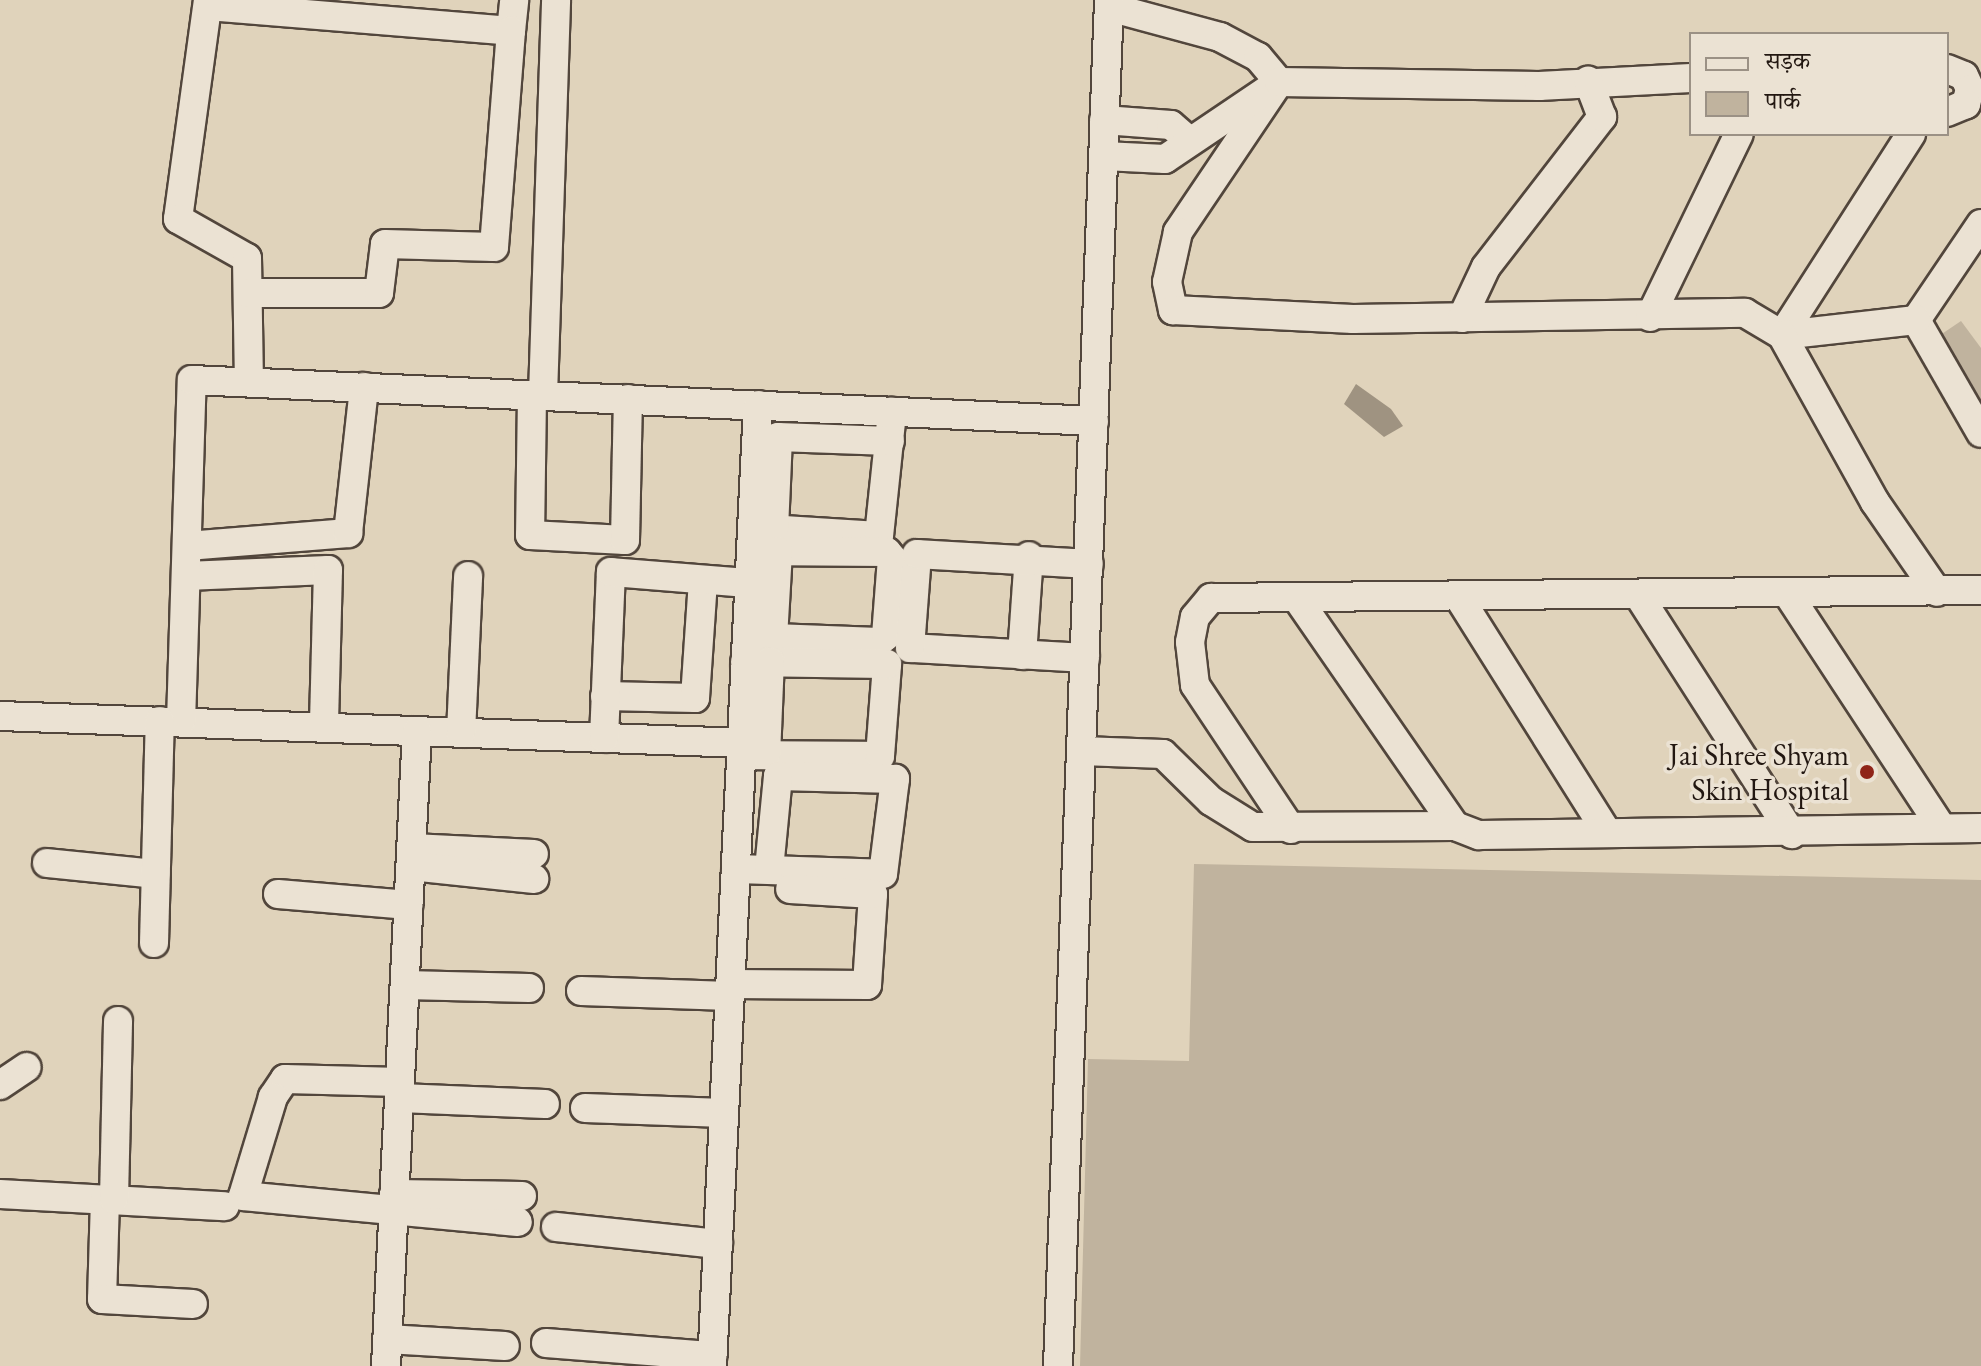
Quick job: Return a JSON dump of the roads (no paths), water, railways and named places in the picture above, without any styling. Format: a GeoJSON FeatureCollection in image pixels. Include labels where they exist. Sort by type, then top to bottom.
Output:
{"type":"FeatureCollection","features":[{"type":"Feature","properties":{"kind":"street"},"geometry":{"type":"LineString","coordinates":[[248,293],[379,293],[385,244],[494,247],[514,0]]}},
{"type":"Feature","properties":{"kind":"street"},"geometry":{"type":"LineString","coordinates":[[556,0],[530,535],[625,540],[628,399]]}},
{"type":"Feature","properties":{"kind":"street"},"geometry":{"type":"LineString","coordinates":[[249,382],[247,258],[178,219],[208,3],[511,31]]}},
{"type":"Feature","properties":{"kind":"street"},"geometry":{"type":"LineString","coordinates":[[1058,1366],[1109,4],[1220,37],[1258,57],[1279,82]]}},
{"type":"Feature","properties":{"kind":"street"},"geometry":{"type":"LineString","coordinates":[[1949,70],[1964,76],[1976,88],[1966,104],[1949,111]]}},
{"type":"Feature","properties":{"kind":"street"},"geometry":{"type":"LineString","coordinates":[[1462,318],[1486,267],[1602,117],[1641,75]]}},
{"type":"Feature","properties":{"kind":"street"},"geometry":{"type":"LineString","coordinates":[[1104,156],[1165,159],[1187,139],[1279,82],[1588,81],[1641,75],[1689,78]]}},
{"type":"Feature","properties":{"kind":"street"},"geometry":{"type":"LineString","coordinates":[[1588,81],[1602,117]]}},
{"type":"Feature","properties":{"kind":"street"},"geometry":{"type":"LineString","coordinates":[[1279,82],[1178,232],[1167,282],[1173,310],[1462,318],[1745,313],[1782,335],[1875,502],[1937,592]]}},
{"type":"Feature","properties":{"kind":"street"},"geometry":{"type":"LineString","coordinates":[[1104,120],[1171,125],[1187,139]]}},
{"type":"Feature","properties":{"kind":"street"},"geometry":{"type":"LineString","coordinates":[[1650,317],[1738,136]]}},
{"type":"Feature","properties":{"kind":"street"},"geometry":{"type":"LineString","coordinates":[[1782,335],[1904,137]]}},
{"type":"Feature","properties":{"kind":"street"},"geometry":{"type":"LineString","coordinates":[[1782,335],[1916,320],[1981,224]]}},
{"type":"Feature","properties":{"kind":"street"},"geometry":{"type":"LineString","coordinates":[[1916,320],[1981,433]]}},
{"type":"Feature","properties":{"kind":"street"},"geometry":{"type":"LineString","coordinates":[[154,943],[155,874],[186,576],[192,380],[1094,421]]}},
{"type":"Feature","properties":{"kind":"street"},"geometry":{"type":"LineString","coordinates":[[187,546],[348,533],[364,387]]}},
{"type":"Feature","properties":{"kind":"street"},"geometry":{"type":"LineString","coordinates":[[758,405],[764,540],[749,583],[759,650]]}},
{"type":"Feature","properties":{"kind":"street"},"geometry":{"type":"LineString","coordinates":[[764,540],[879,536],[892,412]]}},
{"type":"Feature","properties":{"kind":"street"},"geometry":{"type":"LineString","coordinates":[[546,1343],[712,1361],[735,878],[759,650],[764,540],[778,437],[890,441]]}},
{"type":"Feature","properties":{"kind":"street"},"geometry":{"type":"LineString","coordinates":[[759,650],[879,642],[886,636],[892,558],[887,552],[764,540]]}},
{"type":"Feature","properties":{"kind":"street"},"geometry":{"type":"LineString","coordinates":[[1085,658],[910,648],[917,554],[1029,556],[1089,564]]}},
{"type":"Feature","properties":{"kind":"street"},"geometry":{"type":"LineString","coordinates":[[1022,655],[1029,556]]}},
{"type":"Feature","properties":{"kind":"street"},"geometry":{"type":"LineString","coordinates":[[186,576],[328,570],[324,728]]}},
{"type":"Feature","properties":{"kind":"street"},"geometry":{"type":"LineString","coordinates":[[604,738],[611,572],[749,583]]}},
{"type":"Feature","properties":{"kind":"street"},"geometry":{"type":"LineString","coordinates":[[461,733],[468,576]]}},
{"type":"Feature","properties":{"kind":"street"},"geometry":{"type":"LineString","coordinates":[[605,696],[695,698],[703,580]]}},
{"type":"Feature","properties":{"kind":"street"},"geometry":{"type":"LineString","coordinates":[[1291,829],[1195,685],[1188,661],[1195,617],[1211,598],[1299,601],[1981,590]]}},
{"type":"Feature","properties":{"kind":"street"},"geometry":{"type":"LineString","coordinates":[[1788,594],[1941,827]]}},
{"type":"Feature","properties":{"kind":"street"},"geometry":{"type":"LineString","coordinates":[[1639,596],[1792,834]]}},
{"type":"Feature","properties":{"kind":"street"},"geometry":{"type":"LineString","coordinates":[[1460,599],[1604,828]]}},
{"type":"Feature","properties":{"kind":"street"},"geometry":{"type":"LineString","coordinates":[[1299,601],[1455,826]]}},
{"type":"Feature","properties":{"kind":"street"},"geometry":{"type":"LineString","coordinates":[[0,716],[604,738],[750,751],[880,756],[887,664],[759,650]]}},
{"type":"Feature","properties":{"kind":"street"},"geometry":{"type":"LineString","coordinates":[[417,731],[387,1353],[505,1346]]}},
{"type":"Feature","properties":{"kind":"street"},"geometry":{"type":"LineString","coordinates":[[1082,751],[1163,754],[1241,824],[1291,829],[1455,826],[1479,835],[1604,828],[1792,834],[1981,828]]}},
{"type":"Feature","properties":{"kind":"street"},"geometry":{"type":"LineString","coordinates":[[735,878],[769,869],[883,874],[895,779],[778,776],[769,869]]}},
{"type":"Feature","properties":{"kind":"street"},"geometry":{"type":"LineString","coordinates":[[411,857],[534,866]]}},
{"type":"Feature","properties":{"kind":"street"},"geometry":{"type":"LineString","coordinates":[[47,863],[155,874]]}},
{"type":"Feature","properties":{"kind":"street"},"geometry":{"type":"LineString","coordinates":[[581,991],[867,985],[873,894],[735,878]]}},
{"type":"Feature","properties":{"kind":"street"},"geometry":{"type":"LineString","coordinates":[[278,894],[409,905]]}},
{"type":"Feature","properties":{"kind":"street"},"geometry":{"type":"LineString","coordinates":[[405,985],[529,988]]}},
{"type":"Feature","properties":{"kind":"street"},"geometry":{"type":"LineString","coordinates":[[118,1021],[102,1299],[193,1304]]}},
{"type":"Feature","properties":{"kind":"street"},"geometry":{"type":"LineString","coordinates":[[0,1085],[27,1067]]}},
{"type":"Feature","properties":{"kind":"street"},"geometry":{"type":"LineString","coordinates":[[520,1209],[261,1203],[243,1196],[243,1184],[285,1079],[545,1104]]}},
{"type":"Feature","properties":{"kind":"street"},"geometry":{"type":"LineString","coordinates":[[585,1108],[724,1113]]}},
{"type":"Feature","properties":{"kind":"street"},"geometry":{"type":"LineString","coordinates":[[0,1194],[225,1206]]}},
{"type":"Feature","properties":{"kind":"street"},"geometry":{"type":"LineString","coordinates":[[556,1227],[718,1244]]}},
{"type":"Feature","properties":{"kind":"place","name":"Jai Shree Shyam Skin Hospital"},"geometry":{"type":"Point","coordinates":[1867,772]}}]}
